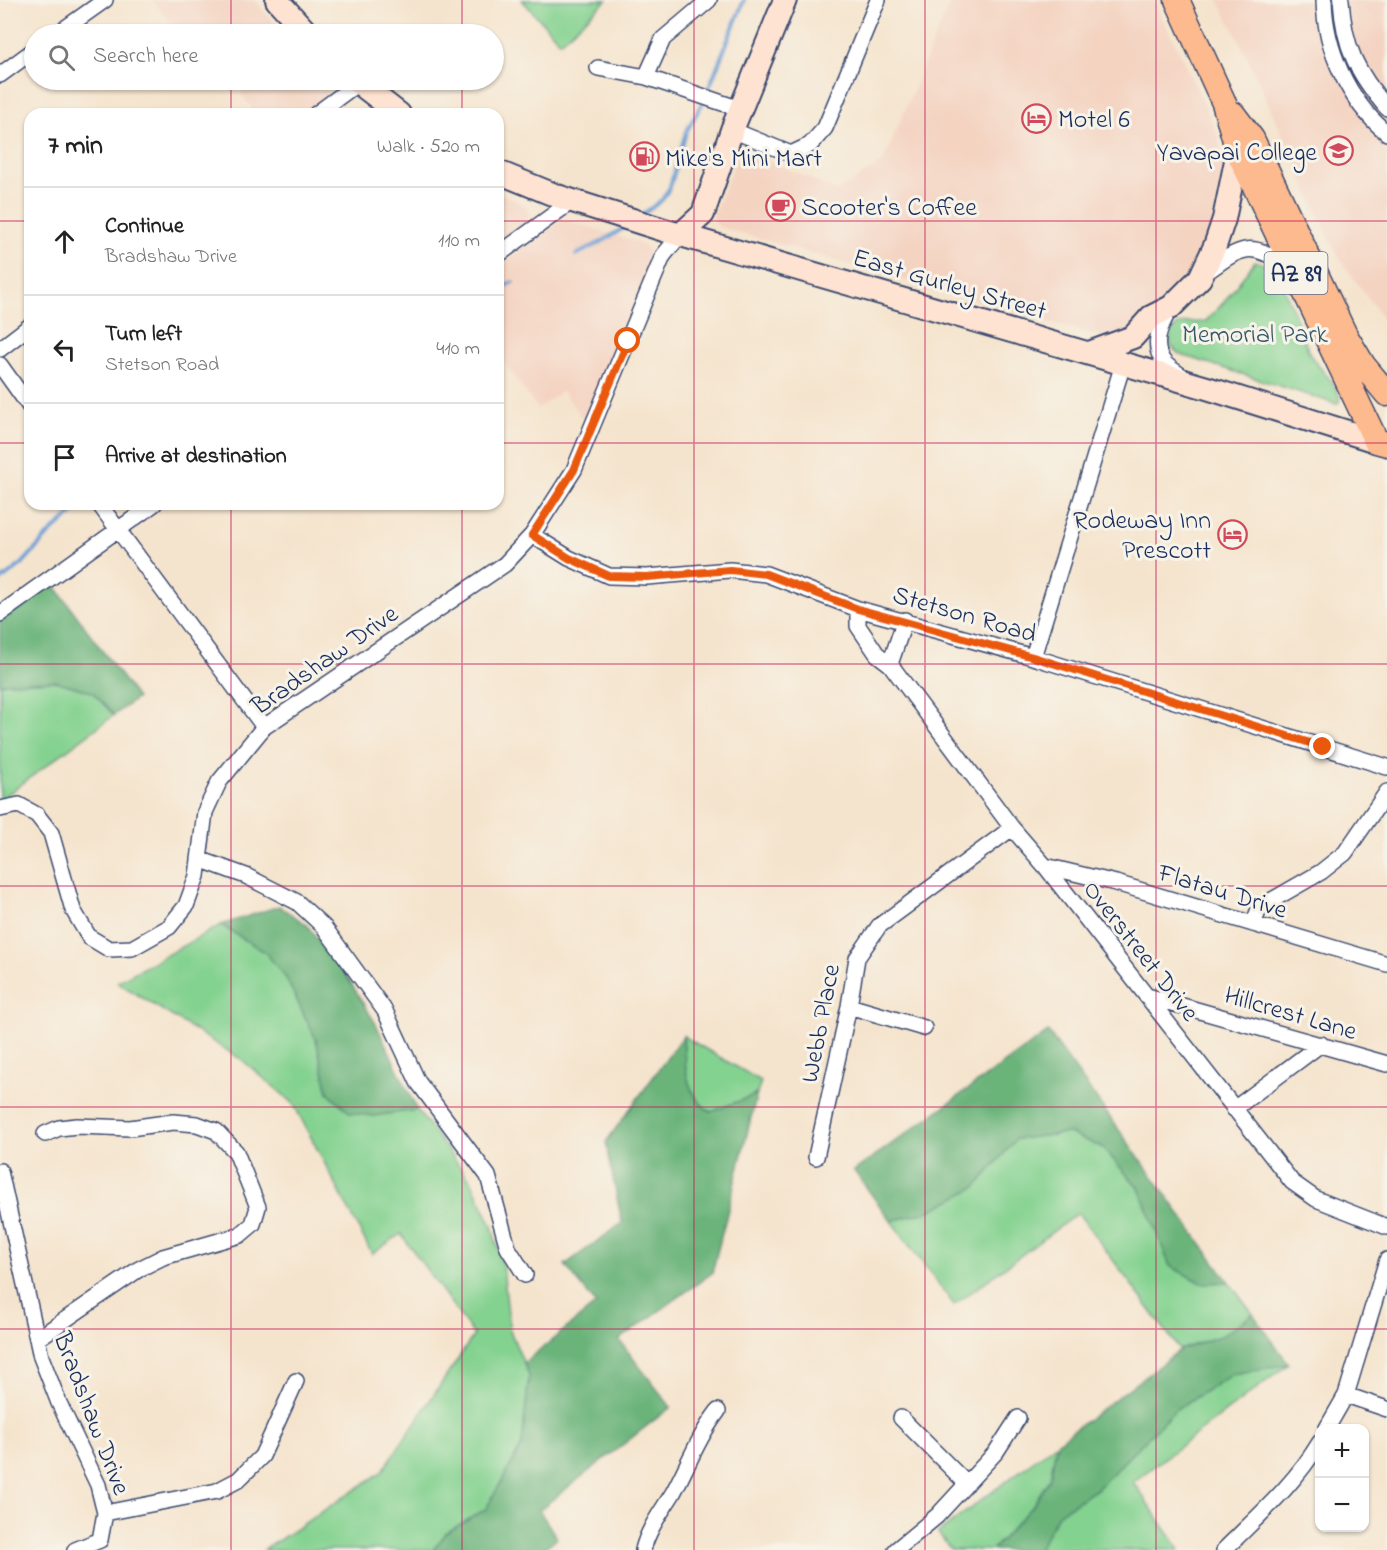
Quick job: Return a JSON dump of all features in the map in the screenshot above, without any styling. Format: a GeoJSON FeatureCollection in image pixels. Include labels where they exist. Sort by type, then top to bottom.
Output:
{"type":"FeatureCollection","features":[{"type":"Feature","properties":{"kind":"main road"},"geometry":{"type":"LineString","coordinates":[[277,0],[299,24]]}},
{"type":"Feature","properties":{"kind":"main road"},"geometry":{"type":"LineString","coordinates":[[680,235],[703,214],[736,119],[785,0]]}},
{"type":"Feature","properties":{"kind":"main road","name":"AZ 89"},"geometry":{"type":"LineString","coordinates":[[1177,0],[1224,103],[1238,151],[1296,273],[1382,442]]}},
{"type":"Feature","properties":{"kind":"main road"},"geometry":{"type":"LineString","coordinates":[[368,90],[391,108]]}},
{"type":"Feature","properties":{"kind":"main road","name":"AZ 89"},"geometry":{"type":"LineString","coordinates":[[1224,103],[1252,140],[1345,335],[1363,365],[1387,394]]}},
{"type":"Feature","properties":{"kind":"main road"},"geometry":{"type":"LineString","coordinates":[[1089,353],[1133,338],[1151,317],[1171,307],[1200,278],[1215,246],[1224,219],[1238,151]]}},
{"type":"Feature","properties":{"kind":"main road","name":"East Gurley Street"},"geometry":{"type":"LineString","coordinates":[[504,174],[572,201],[680,235],[1089,353],[1382,442]]}},
{"type":"Feature","properties":{"kind":"street"},"geometry":{"type":"LineString","coordinates":[[71,24],[105,0]]}},
{"type":"Feature","properties":{"kind":"street"},"geometry":{"type":"LineString","coordinates":[[646,78],[663,39],[709,0]]}},
{"type":"Feature","properties":{"kind":"street"},"geometry":{"type":"LineString","coordinates":[[598,68],[646,78],[736,119],[791,154],[810,145],[825,128],[878,0]]}},
{"type":"Feature","properties":{"kind":"street"},"geometry":{"type":"LineString","coordinates":[[1324,0],[1330,49],[1352,92],[1375,123],[1387,133]]}},
{"type":"Feature","properties":{"kind":"street"},"geometry":{"type":"LineString","coordinates":[[1341,0],[1343,24],[1351,52],[1367,84],[1387,108]]}},
{"type":"Feature","properties":{"kind":"street"},"geometry":{"type":"LineString","coordinates":[[0,75],[24,58]]}},
{"type":"Feature","properties":{"kind":"street"},"geometry":{"type":"LineString","coordinates":[[323,108],[345,90]]}},
{"type":"Feature","properties":{"kind":"street"},"geometry":{"type":"LineString","coordinates":[[504,251],[572,201]]}},
{"type":"Feature","properties":{"kind":"street","name":"Bradshaw Drive"},"geometry":{"type":"LineString","coordinates":[[0,809],[19,805],[37,815],[51,833],[73,910],[89,937],[109,949],[132,948],[169,927],[186,906],[197,876],[205,812],[219,782],[264,727],[505,564],[532,535],[574,470],[663,256],[680,235]]}},
{"type":"Feature","properties":{"kind":"street"},"geometry":{"type":"LineString","coordinates":[[1200,278],[1227,257],[1253,249],[1269,253],[1296,273]]}},
{"type":"Feature","properties":{"kind":"street"},"geometry":{"type":"LineString","coordinates":[[1171,307],[1160,326],[1157,345],[1163,361],[1183,377],[1207,388]]}},
{"type":"Feature","properties":{"kind":"street"},"geometry":{"type":"LineString","coordinates":[[0,349],[24,331]]}},
{"type":"Feature","properties":{"kind":"street"},"geometry":{"type":"LineString","coordinates":[[1033,657],[1123,364]]}},
{"type":"Feature","properties":{"kind":"street"},"geometry":{"type":"LineString","coordinates":[[0,365],[24,399]]}},
{"type":"Feature","properties":{"kind":"street"},"geometry":{"type":"LineString","coordinates":[[103,510],[264,727]]}},
{"type":"Feature","properties":{"kind":"street"},"geometry":{"type":"LineString","coordinates":[[0,614],[146,510]]}},
{"type":"Feature","properties":{"kind":"street","name":"Stetson Road"},"geometry":{"type":"LineString","coordinates":[[532,535],[569,558],[609,576],[647,577],[730,570],[766,574],[858,609],[905,620],[1033,657],[1387,767]]}},
{"type":"Feature","properties":{"kind":"street","name":"Overstreet Drive"},"geometry":{"type":"LineString","coordinates":[[858,609],[858,626],[877,654],[890,664],[1012,828],[1148,996],[1292,1182],[1316,1199],[1387,1227]]}},
{"type":"Feature","properties":{"kind":"street"},"geometry":{"type":"LineString","coordinates":[[890,664],[905,620]]}},
{"type":"Feature","properties":{"kind":"street"},"geometry":{"type":"LineString","coordinates":[[1253,924],[1260,907],[1321,872],[1345,853],[1387,792]]}},
{"type":"Feature","properties":{"kind":"street","name":"Webb Place"},"geometry":{"type":"LineString","coordinates":[[816,1156],[849,1006],[856,958],[879,926],[1012,828]]}},
{"type":"Feature","properties":{"kind":"street"},"geometry":{"type":"LineString","coordinates":[[199,859],[246,876],[297,902],[324,927],[385,1011],[418,1082],[488,1176],[508,1248],[525,1275]]}},
{"type":"Feature","properties":{"kind":"street","name":"Flatau Drive"},"geometry":{"type":"LineString","coordinates":[[1045,866],[1116,883],[1387,964]]}},
{"type":"Feature","properties":{"kind":"street","name":"Hillcrest Lane"},"geometry":{"type":"LineString","coordinates":[[1148,996],[1387,1064]]}},
{"type":"Feature","properties":{"kind":"street"},"geometry":{"type":"LineString","coordinates":[[849,1006],[924,1028]]}},
{"type":"Feature","properties":{"kind":"street"},"geometry":{"type":"LineString","coordinates":[[1234,1109],[1321,1044]]}},
{"type":"Feature","properties":{"kind":"street"},"geometry":{"type":"LineString","coordinates":[[37,1339],[139,1269],[163,1257],[240,1235],[253,1224],[258,1207],[236,1152],[216,1131],[197,1124],[172,1122],[130,1128],[77,1126],[59,1128],[45,1134]]}},
{"type":"Feature","properties":{"kind":"street","name":"Bradshaw Drive"},"geometry":{"type":"LineString","coordinates":[[0,1171],[41,1357],[59,1403],[98,1485],[105,1513],[103,1545],[75,1550]]}},
{"type":"Feature","properties":{"kind":"street"},"geometry":{"type":"LineString","coordinates":[[1329,1424],[1346,1395],[1387,1260]]}},
{"type":"Feature","properties":{"kind":"street"},"geometry":{"type":"LineString","coordinates":[[105,1513],[217,1491],[238,1480],[262,1456],[296,1381]]}},
{"type":"Feature","properties":{"kind":"street"},"geometry":{"type":"LineString","coordinates":[[1346,1395],[1387,1409]]}},
{"type":"Feature","properties":{"kind":"street"},"geometry":{"type":"LineString","coordinates":[[643,1550],[645,1540],[673,1492],[705,1428],[718,1412]]}},
{"type":"Feature","properties":{"kind":"street"},"geometry":{"type":"LineString","coordinates":[[902,1418],[967,1484]]}},
{"type":"Feature","properties":{"kind":"street"},"geometry":{"type":"LineString","coordinates":[[896,1550],[937,1516],[967,1484],[996,1452],[1018,1418]]}},
{"type":"Feature","properties":{"kind":"street"},"geometry":{"type":"LineString","coordinates":[[1224,1550],[1280,1495],[1315,1450]]}},
{"type":"Feature","properties":{"kind":"shaded area"},"geometry":{"type":"Polygon","coordinates":[[[153,0],[255,0],[275,24],[171,24],[153,0]]]}},
{"type":"Feature","properties":{"kind":"shaded area"},"geometry":{"type":"Polygon","coordinates":[[[951,0],[1154,0],[1203,101],[1218,135],[1225,169],[1203,260],[1143,320],[1110,339],[719,227],[714,221],[713,215],[741,148],[837,191],[883,162],[951,0]]]}},
{"type":"Feature","properties":{"kind":"shaded area","name":"Yavapai College"},"geometry":{"type":"Polygon","coordinates":[[[1218,0],[1387,0],[1387,324],[1337,255],[1242,46],[1218,0]]]}},
{"type":"Feature","properties":{"kind":"shaded area"},"geometry":{"type":"Polygon","coordinates":[[[243,90],[329,90],[325,97],[311,108],[252,108],[240,92],[243,90]]]}},
{"type":"Feature","properties":{"kind":"shaded area"},"geometry":{"type":"Polygon","coordinates":[[[504,195],[526,206],[529,214],[527,224],[504,241],[504,195]]]}},
{"type":"Feature","properties":{"kind":"shaded area"},"geometry":{"type":"Polygon","coordinates":[[[567,220],[642,244],[647,249],[651,261],[588,426],[562,391],[538,409],[504,363],[504,262],[561,221],[567,220]]]}},
{"type":"Feature","properties":{"kind":"green space"},"geometry":{"type":"Polygon","coordinates":[[[522,0],[607,0],[560,42],[522,0]]]}},
{"type":"Feature","properties":{"kind":"green space","name":"Memorial Park"},"geometry":{"type":"Polygon","coordinates":[[[1255,261],[1266,265],[1283,288],[1313,359],[1337,391],[1339,402],[1336,404],[1179,354],[1171,346],[1169,337],[1175,327],[1184,323],[1205,322],[1225,301],[1255,261]]]}},
{"type":"Feature","properties":{"kind":"green space"},"geometry":{"type":"Polygon","coordinates":[[[52,582],[137,698],[114,715],[92,692],[55,681],[0,685],[0,620],[52,582]]]}},
{"type":"Feature","properties":{"kind":"green space"},"geometry":{"type":"Polygon","coordinates":[[[55,681],[92,692],[114,715],[0,800],[0,685],[55,681]]]}},
{"type":"Feature","properties":{"kind":"green space"},"geometry":{"type":"Polygon","coordinates":[[[279,906],[306,924],[347,977],[376,1024],[417,1110],[373,1116],[350,1113],[328,1092],[316,1039],[286,978],[265,952],[221,925],[279,906]]]}},
{"type":"Feature","properties":{"kind":"green space"},"geometry":{"type":"Polygon","coordinates":[[[221,925],[265,952],[286,978],[316,1039],[328,1092],[373,1116],[417,1110],[471,1181],[492,1226],[503,1268],[510,1331],[529,1375],[522,1445],[486,1509],[446,1533],[433,1550],[264,1550],[382,1472],[474,1335],[401,1234],[372,1254],[293,1103],[241,1059],[117,982],[221,925]]]}},
{"type":"Feature","properties":{"kind":"green space"},"geometry":{"type":"Polygon","coordinates":[[[1048,1032],[1229,1282],[1201,1283],[1170,1266],[1139,1188],[1103,1148],[1069,1133],[1016,1139],[976,1187],[929,1211],[891,1221],[854,1171],[1048,1032]]]}},
{"type":"Feature","properties":{"kind":"green space"},"geometry":{"type":"Polygon","coordinates":[[[683,1036],[761,1081],[757,1094],[711,1112],[702,1105],[688,1079],[683,1036]]]}},
{"type":"Feature","properties":{"kind":"green space"},"geometry":{"type":"Polygon","coordinates":[[[683,1036],[688,1078],[691,1088],[702,1105],[711,1112],[757,1094],[712,1273],[619,1340],[671,1407],[539,1510],[557,1538],[541,1550],[433,1550],[446,1533],[486,1509],[522,1445],[529,1375],[524,1363],[596,1304],[565,1265],[622,1223],[606,1142],[683,1036]]]}},
{"type":"Feature","properties":{"kind":"green space"},"geometry":{"type":"Polygon","coordinates":[[[1069,1133],[1103,1148],[1139,1188],[1170,1266],[1201,1283],[1229,1282],[1253,1314],[1223,1335],[1180,1350],[1078,1213],[954,1305],[891,1221],[929,1211],[976,1187],[1016,1139],[1069,1133]]]}},
{"type":"Feature","properties":{"kind":"green space"},"geometry":{"type":"Polygon","coordinates":[[[1253,1314],[1289,1364],[1233,1374],[1176,1409],[1097,1489],[1059,1513],[1038,1550],[992,1550],[1033,1505],[1050,1478],[1057,1443],[1180,1350],[1223,1335],[1253,1314]]]}},
{"type":"Feature","properties":{"kind":"green space"},"geometry":{"type":"Polygon","coordinates":[[[1289,1364],[1133,1482],[1180,1550],[1038,1550],[1059,1513],[1097,1489],[1176,1409],[1233,1374],[1289,1364]]]}},
{"type":"Feature","properties":{"kind":"green space"},"geometry":{"type":"Polygon","coordinates":[[[1057,1443],[1050,1478],[1033,1505],[992,1550],[951,1550],[938,1533],[1057,1443]]]}},
{"type":"Feature","properties":{"kind":"waterway"},"geometry":{"type":"LineString","coordinates":[[706,95],[744,0]]}},
{"type":"Feature","properties":{"kind":"waterway"},"geometry":{"type":"LineString","coordinates":[[643,214],[662,200],[670,187],[686,132],[703,102]]}},
{"type":"Feature","properties":{"kind":"waterway"},"geometry":{"type":"LineString","coordinates":[[576,255],[625,227]]}},
{"type":"Feature","properties":{"kind":"waterway"},"geometry":{"type":"LineString","coordinates":[[504,286],[513,282]]}},
{"type":"Feature","properties":{"kind":"waterway"},"geometry":{"type":"LineString","coordinates":[[0,581],[22,564],[49,534],[76,510]]}},
{"type":"Feature","properties":{"kind":"place","name":"Motel 6"},"geometry":{"type":"Point","coordinates":[1037,118]}},
{"type":"Feature","properties":{"kind":"place","name":"Yavapai College"},"geometry":{"type":"Point","coordinates":[1338,151]}},
{"type":"Feature","properties":{"kind":"place","name":"Mike's Mini Mart"},"geometry":{"type":"Point","coordinates":[644,157]}},
{"type":"Feature","properties":{"kind":"place","name":"Scooter's Coffee"},"geometry":{"type":"Point","coordinates":[780,206]}},
{"type":"Feature","properties":{"kind":"place","name":"Rodeway Inn Prescott"},"geometry":{"type":"Point","coordinates":[1232,534]}},
{"type":"Feature","properties":{"kind":"route"},"geometry":{"type":"LineString","coordinates":[[628,341],[574,470],[532,535],[569,558],[609,576],[647,577],[730,570],[766,574],[858,609],[905,620],[1033,657],[1323,747]]}}]}
